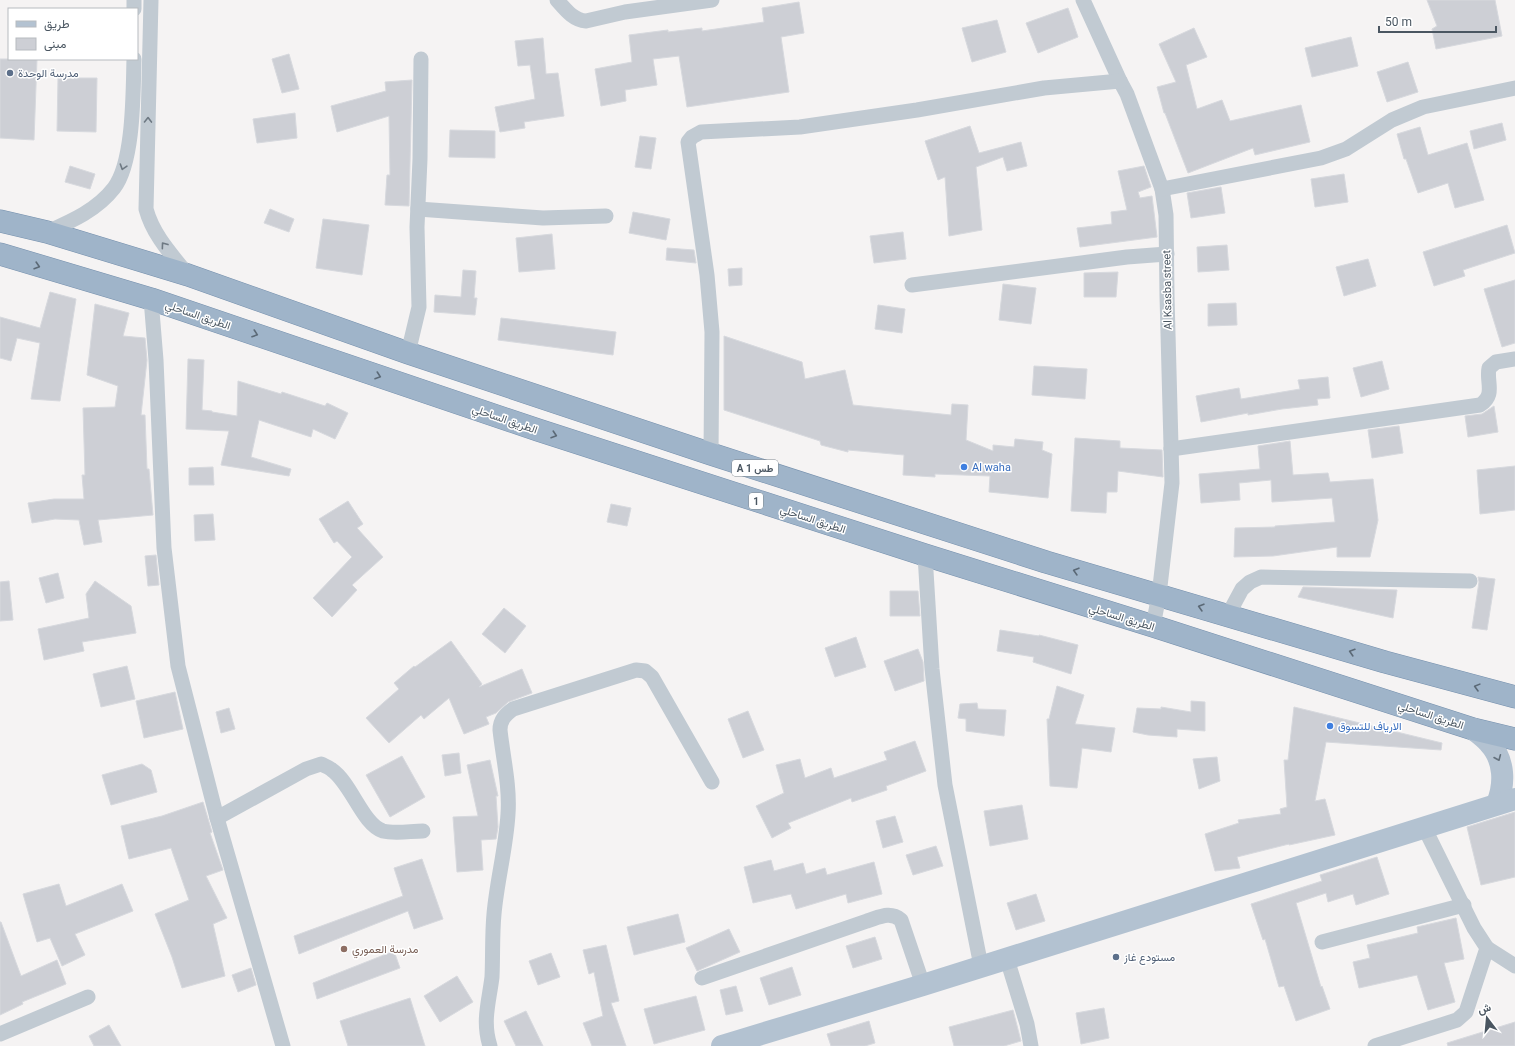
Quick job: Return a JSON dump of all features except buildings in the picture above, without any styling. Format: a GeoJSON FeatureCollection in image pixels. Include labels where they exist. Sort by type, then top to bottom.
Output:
{"type":"FeatureCollection","features":[{"type":"Feature","properties":{"kind":"highway","name":"A 1 طس"},"geometry":{"type":"LineString","coordinates":[[0,221],[48,232],[188,275],[408,353],[711,454],[1046,562],[1386,662],[1515,697]]}},
{"type":"Feature","properties":{"kind":"highway","name":"الطريق الساحلي"},"geometry":{"type":"LineString","coordinates":[[0,254],[151,300],[538,430],[925,555],[1153,626],[1473,729],[1515,739]]}},
{"type":"Feature","properties":{"kind":"main road"},"geometry":{"type":"LineString","coordinates":[[722,1046],[1007,959],[1506,801],[1501,794],[1503,783],[1500,762],[1489,743],[1473,729]]}},
{"type":"Feature","properties":{"kind":"street"},"geometry":{"type":"LineString","coordinates":[[151,0],[146,209],[154,231],[188,275]]}},
{"type":"Feature","properties":{"kind":"street"},"geometry":{"type":"LineString","coordinates":[[557,0],[574,18],[580,21],[625,12],[712,0]]}},
{"type":"Feature","properties":{"kind":"street","name":"Al Ksasba street"},"geometry":{"type":"LineString","coordinates":[[1083,0],[1127,94],[1162,188],[1166,215],[1172,483],[1159,596],[1153,626]]}},
{"type":"Feature","properties":{"kind":"street"},"geometry":{"type":"LineString","coordinates":[[408,353],[419,307],[417,227],[421,59]]}},
{"type":"Feature","properties":{"kind":"street"},"geometry":{"type":"LineString","coordinates":[[48,232],[75,219],[96,206],[114,188],[120,176],[125,165],[133,109],[134,60]]}},
{"type":"Feature","properties":{"kind":"street"},"geometry":{"type":"LineString","coordinates":[[711,454],[712,332],[707,275],[688,142],[692,137],[700,132],[800,127],[917,110],[1044,88],[1120,81]]}},
{"type":"Feature","properties":{"kind":"street"},"geometry":{"type":"LineString","coordinates":[[1162,188],[1321,158],[1346,148],[1392,120],[1423,107],[1515,88]]}},
{"type":"Feature","properties":{"kind":"street"},"geometry":{"type":"LineString","coordinates":[[418,209],[542,218],[606,216]]}},
{"type":"Feature","properties":{"kind":"street"},"geometry":{"type":"LineString","coordinates":[[912,285],[1127,257],[1167,254]]}},
{"type":"Feature","properties":{"kind":"street"},"geometry":{"type":"LineString","coordinates":[[151,300],[156,360],[164,548],[178,666],[217,818],[283,1046]]}},
{"type":"Feature","properties":{"kind":"street"},"geometry":{"type":"LineString","coordinates":[[1172,449],[1480,405],[1486,401],[1489,393],[1489,368],[1496,362],[1515,359]]}},
{"type":"Feature","properties":{"kind":"street"},"geometry":{"type":"LineString","coordinates":[[925,555],[932,670],[945,785],[981,966]]}},
{"type":"Feature","properties":{"kind":"street"},"geometry":{"type":"LineString","coordinates":[[1228,615],[1242,589],[1250,582],[1261,577],[1470,581]]}},
{"type":"Feature","properties":{"kind":"street"},"geometry":{"type":"LineString","coordinates":[[490,1046],[485,1028],[485,1015],[492,976],[492,946],[495,908],[505,845],[508,813],[507,786],[500,730],[500,722],[503,718],[513,709],[636,670],[645,671],[652,677],[712,782]]}},
{"type":"Feature","properties":{"kind":"street"},"geometry":{"type":"LineString","coordinates":[[217,818],[306,769],[314,765],[321,764],[333,770],[341,779],[368,819],[378,829],[390,832],[423,831]]}},
{"type":"Feature","properties":{"kind":"street"},"geometry":{"type":"LineString","coordinates":[[1424,827],[1464,905],[1474,928],[1487,948],[1515,966]]}},
{"type":"Feature","properties":{"kind":"street"},"geometry":{"type":"LineString","coordinates":[[1322,942],[1464,905]]}},
{"type":"Feature","properties":{"kind":"street"},"geometry":{"type":"LineString","coordinates":[[702,978],[890,914],[902,920],[923,985]]}},
{"type":"Feature","properties":{"kind":"street"},"geometry":{"type":"LineString","coordinates":[[1376,1046],[1457,1020],[1466,1012],[1487,948]]}},
{"type":"Feature","properties":{"kind":"street"},"geometry":{"type":"LineString","coordinates":[[1007,959],[1027,1024],[1031,1046]]}},
{"type":"Feature","properties":{"kind":"street"},"geometry":{"type":"LineString","coordinates":[[0,1034],[88,997]]}},
{"type":"Feature","properties":{"kind":"place","name":"مدرسة الوحدة"},"geometry":{"type":"Point","coordinates":[10,73]}},
{"type":"Feature","properties":{"kind":"place","name":"Al waha"},"geometry":{"type":"Point","coordinates":[964,467]}},
{"type":"Feature","properties":{"kind":"place","name":"الارياف للتسوق"},"geometry":{"type":"Point","coordinates":[1330,726]}},
{"type":"Feature","properties":{"kind":"place","name":"مدرسة العموري"},"geometry":{"type":"Point","coordinates":[344,949]}},
{"type":"Feature","properties":{"kind":"place","name":"مستودع غاز"},"geometry":{"type":"Point","coordinates":[1116,957]}}]}
